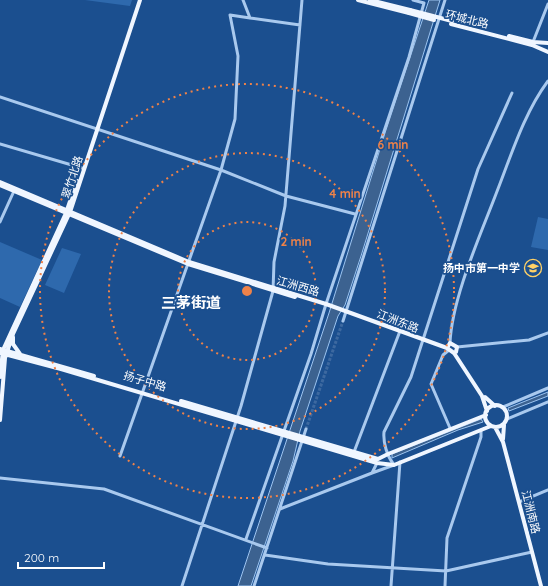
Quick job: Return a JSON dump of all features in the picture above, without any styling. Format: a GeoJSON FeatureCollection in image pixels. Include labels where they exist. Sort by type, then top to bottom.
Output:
{"type":"FeatureCollection","features":[{"type":"Feature","properties":{"kind":"main road","name":"翠竹北路"},"geometry":{"type":"LineString","coordinates":[[3,352],[13,334],[68,212],[138,0]]}},
{"type":"Feature","properties":{"kind":"main road","name":"环城北路"},"geometry":{"type":"LineString","coordinates":[[358,0],[532,45],[548,52]]}},
{"type":"Feature","properties":{"kind":"main road","name":"环城北路"},"geometry":{"type":"LineString","coordinates":[[370,0],[409,12]]}},
{"type":"Feature","properties":{"kind":"main road","name":"环城北路"},"geometry":{"type":"LineString","coordinates":[[451,23],[533,42],[548,44]]}},
{"type":"Feature","properties":{"kind":"main road","name":"翠竹北路"},"geometry":{"type":"LineString","coordinates":[[3,352],[68,212],[96,128]]}},
{"type":"Feature","properties":{"kind":"main road","name":"江洲西路"},"geometry":{"type":"LineString","coordinates":[[0,182],[189,263],[345,311]]}},
{"type":"Feature","properties":{"kind":"main road","name":"江洲西路"},"geometry":{"type":"LineString","coordinates":[[0,185],[68,212]]}},
{"type":"Feature","properties":{"kind":"main road","name":"江洲东路"},"geometry":{"type":"LineString","coordinates":[[345,311],[448,349],[455,353]]}},
{"type":"Feature","properties":{"kind":"main road"},"geometry":{"type":"LineString","coordinates":[[13,334],[13,344],[20,355]]}},
{"type":"Feature","properties":{"kind":"main road"},"geometry":{"type":"LineString","coordinates":[[448,349],[450,343],[457,347],[455,353],[485,402],[486,421],[493,427],[503,442]]}},
{"type":"Feature","properties":{"kind":"main road"},"geometry":{"type":"LineString","coordinates":[[0,377],[3,352]]}},
{"type":"Feature","properties":{"kind":"main road"},"geometry":{"type":"LineString","coordinates":[[0,420],[3,352]]}},
{"type":"Feature","properties":{"kind":"main road","name":"扬子中路"},"geometry":{"type":"LineString","coordinates":[[3,352],[20,355],[302,439]]}},
{"type":"Feature","properties":{"kind":"main road","name":"扬子中路"},"geometry":{"type":"LineString","coordinates":[[3,352],[142,391]]}},
{"type":"Feature","properties":{"kind":"main road"},"geometry":{"type":"LineString","coordinates":[[455,353],[487,400],[495,406],[502,407],[506,411],[507,418],[504,425],[503,442]]}},
{"type":"Feature","properties":{"kind":"main road"},"geometry":{"type":"LineString","coordinates":[[378,461],[388,454],[486,413],[495,406]]}},
{"type":"Feature","properties":{"kind":"main road"},"geometry":{"type":"LineString","coordinates":[[302,439],[394,465],[481,430],[504,425]]}},
{"type":"Feature","properties":{"kind":"main road"},"geometry":{"type":"LineString","coordinates":[[302,439],[354,452],[378,461]]}},
{"type":"Feature","properties":{"kind":"main road","name":"江洲南路"},"geometry":{"type":"LineString","coordinates":[[503,442],[541,586]]}},
{"type":"Feature","properties":{"kind":"street"},"geometry":{"type":"LineString","coordinates":[[243,0],[250,18]]}},
{"type":"Feature","properties":{"kind":"street"},"geometry":{"type":"LineString","coordinates":[[182,586],[237,419],[273,290],[274,262],[286,196],[302,0]]}},
{"type":"Feature","properties":{"kind":"street"},"geometry":{"type":"LineString","coordinates":[[246,539],[284,434],[409,57],[424,3],[413,0]]}},
{"type":"Feature","properties":{"kind":"street"},"geometry":{"type":"LineString","coordinates":[[343,321],[445,0]]}},
{"type":"Feature","properties":{"kind":"street"},"geometry":{"type":"LineString","coordinates":[[533,42],[548,4]]}},
{"type":"Feature","properties":{"kind":"street"},"geometry":{"type":"LineString","coordinates":[[120,456],[221,170],[235,119],[238,56],[230,15],[300,25]]}},
{"type":"Feature","properties":{"kind":"street"},"geometry":{"type":"LineString","coordinates":[[450,343],[461,292],[477,243],[516,142],[539,92],[548,80]]}},
{"type":"Feature","properties":{"kind":"street"},"geometry":{"type":"LineString","coordinates":[[280,509],[394,465],[389,459],[383,441],[384,432],[411,377],[424,340],[448,256],[478,169],[512,93]]}},
{"type":"Feature","properties":{"kind":"street"},"geometry":{"type":"LineString","coordinates":[[0,97],[221,170],[286,196],[356,214]]}},
{"type":"Feature","properties":{"kind":"street"},"geometry":{"type":"LineString","coordinates":[[0,144],[82,168]]}},
{"type":"Feature","properties":{"kind":"street"},"geometry":{"type":"LineString","coordinates":[[0,222],[14,191]]}},
{"type":"Feature","properties":{"kind":"street"},"geometry":{"type":"LineString","coordinates":[[354,452],[400,331]]}},
{"type":"Feature","properties":{"kind":"street"},"geometry":{"type":"LineString","coordinates":[[457,347],[529,340],[548,333]]}},
{"type":"Feature","properties":{"kind":"street"},"geometry":{"type":"LineString","coordinates":[[448,349],[443,355],[431,384],[450,428]]}},
{"type":"Feature","properties":{"kind":"street"},"geometry":{"type":"LineString","coordinates":[[502,407],[548,388]]}},
{"type":"Feature","properties":{"kind":"street"},"geometry":{"type":"LineString","coordinates":[[507,418],[548,402]]}},
{"type":"Feature","properties":{"kind":"street"},"geometry":{"type":"LineString","coordinates":[[254,586],[306,429]]}},
{"type":"Feature","properties":{"kind":"street"},"geometry":{"type":"LineString","coordinates":[[445,586],[447,538],[481,437],[481,430]]}},
{"type":"Feature","properties":{"kind":"street"},"geometry":{"type":"LineString","coordinates":[[372,473],[378,461]]}},
{"type":"Feature","properties":{"kind":"street"},"geometry":{"type":"LineString","coordinates":[[391,586],[400,462]]}},
{"type":"Feature","properties":{"kind":"street"},"geometry":{"type":"LineString","coordinates":[[0,478],[104,489],[266,547]]}},
{"type":"Feature","properties":{"kind":"street"},"geometry":{"type":"LineString","coordinates":[[519,502],[548,490]]}},
{"type":"Feature","properties":{"kind":"street"},"geometry":{"type":"LineString","coordinates":[[265,555],[328,564],[446,571],[532,552]]}},
{"type":"Feature","properties":{"kind":"shaded area"},"geometry":{"type":"Polygon","coordinates":[[[85,0],[132,0],[130,6],[85,0]]]}},
{"type":"Feature","properties":{"kind":"shaded area"},"geometry":{"type":"Polygon","coordinates":[[[429,0],[440,0],[361,256],[345,305],[338,316],[300,431],[293,461],[251,586],[238,586],[329,313],[385,133],[429,0]]]}},
{"type":"Feature","properties":{"kind":"shaded area"},"geometry":{"type":"Polygon","coordinates":[[[538,217],[548,219],[548,250],[531,247],[538,217]]]}},
{"type":"Feature","properties":{"kind":"shaded area"},"geometry":{"type":"Polygon","coordinates":[[[0,242],[42,260],[20,307],[0,298],[0,242]]]}},
{"type":"Feature","properties":{"kind":"shaded area"},"geometry":{"type":"Polygon","coordinates":[[[62,248],[81,254],[64,293],[45,285],[62,248]]]}},
{"type":"Feature","properties":{"kind":"shaded area"},"geometry":{"type":"Polygon","coordinates":[[[548,392],[548,396],[509,411],[508,408],[548,392]]]}},
{"type":"Feature","properties":{"kind":"shaded area"},"geometry":{"type":"Polygon","coordinates":[[[481,419],[483,422],[458,430],[392,458],[392,454],[481,419]]]}},
{"type":"Feature","properties":{"kind":"tunnel"},"geometry":{"type":"LineString","coordinates":[[306,429],[343,321]]}},
{"type":"Feature","properties":{"kind":"place","name":"扬中市第一中学"},"geometry":{"type":"Point","coordinates":[533,268]}},
{"type":"Feature","properties":{"kind":"district","name":"三茅街道"},"geometry":{"type":"Point","coordinates":[191,302]}}]}
